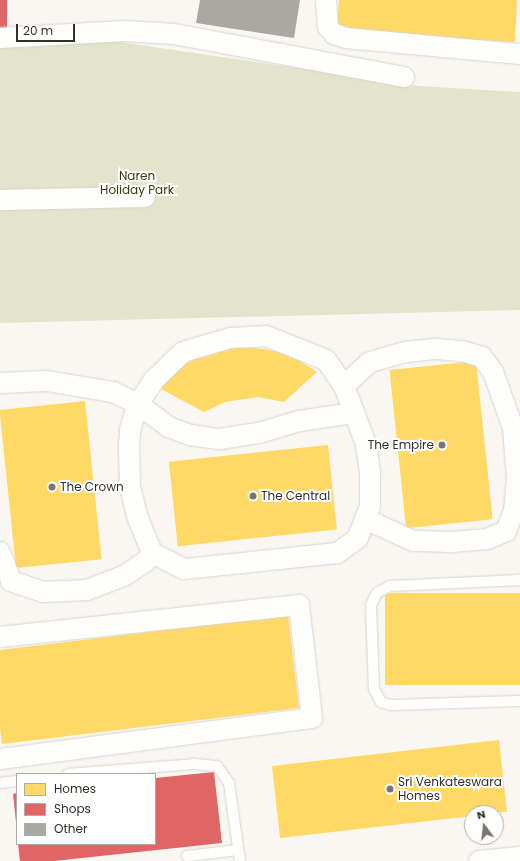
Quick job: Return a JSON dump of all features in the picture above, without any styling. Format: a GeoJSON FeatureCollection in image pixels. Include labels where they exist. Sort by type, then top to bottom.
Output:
{"type":"FeatureCollection","features":[{"type":"Feature","properties":{"kind":"street"},"geometry":{"type":"LineString","coordinates":[[326,0],[328,27],[334,34],[346,38],[520,54]]}},
{"type":"Feature","properties":{"kind":"street"},"geometry":{"type":"LineString","coordinates":[[0,38],[124,31],[174,34],[404,77]]}},
{"type":"Feature","properties":{"kind":"street"},"geometry":{"type":"LineString","coordinates":[[0,200],[145,197]]}},
{"type":"Feature","properties":{"kind":"street"},"geometry":{"type":"LineString","coordinates":[[266,336],[326,360],[344,386],[366,444],[370,474],[370,506],[358,538],[337,553],[184,569],[152,554],[138,519],[130,488],[130,430],[138,404],[154,380],[183,352],[231,338],[266,336]]}},
{"type":"Feature","properties":{"kind":"street"},"geometry":{"type":"LineString","coordinates":[[344,386],[370,362],[406,352],[437,349],[462,351],[482,357],[494,372],[513,428],[517,478],[514,511],[506,531],[487,539],[449,542],[413,541],[365,519]]}},
{"type":"Feature","properties":{"kind":"street"},"geometry":{"type":"LineString","coordinates":[[0,383],[47,381],[113,392],[138,404],[169,427],[190,435],[220,439],[259,433],[299,421],[354,413]]}},
{"type":"Feature","properties":{"kind":"street"},"geometry":{"type":"LineString","coordinates":[[0,552],[11,581],[43,592],[87,590],[124,576],[146,562],[152,554]]}},
{"type":"Feature","properties":{"kind":"street"},"geometry":{"type":"LineString","coordinates":[[0,637],[299,605],[312,718],[0,759]]}},
{"type":"Feature","properties":{"kind":"street"},"geometry":{"type":"LineString","coordinates":[[479,861],[520,857]]}},
{"type":"Feature","properties":{"kind":"lane"},"geometry":{"type":"LineString","coordinates":[[520,580],[390,586],[377,593],[371,604],[374,689],[381,702],[391,706],[520,701]]}},
{"type":"Feature","properties":{"kind":"lane"},"geometry":{"type":"LineString","coordinates":[[81,773],[194,764],[217,766],[230,783],[240,861]]}},
{"type":"Feature","properties":{"kind":"lane"},"geometry":{"type":"LineString","coordinates":[[0,783],[16,781]]}},
{"type":"Feature","properties":{"kind":"lane"},"geometry":{"type":"LineString","coordinates":[[187,856],[238,850]]}},
{"type":"Feature","properties":{"kind":"green space","name":"Naren Holiday Park"},"geometry":{"type":"Polygon","coordinates":[[[113,41],[419,86],[520,92],[520,310],[0,323],[0,48],[113,41]]]}},
{"type":"Feature","properties":{"kind":"building: Homes"},"geometry":{"type":"Polygon","coordinates":[[[339,0],[517,0],[515,42],[337,33],[339,0]]]}},
{"type":"Feature","properties":{"kind":"building: Homes"},"geometry":{"type":"Polygon","coordinates":[[[237,347],[265,349],[290,355],[317,372],[284,402],[258,397],[225,402],[204,412],[159,388],[181,366],[207,353],[237,347]]]}},
{"type":"Feature","properties":{"kind":"building: Homes","name":"The Empire"},"geometry":{"type":"Polygon","coordinates":[[[476,361],[493,519],[406,528],[389,370],[476,361]]]}},
{"type":"Feature","properties":{"kind":"building: Homes","name":"The Crown"},"geometry":{"type":"Polygon","coordinates":[[[85,401],[102,559],[16,568],[0,410],[85,401]]]}},
{"type":"Feature","properties":{"kind":"building: Homes","name":"The Central"},"geometry":{"type":"Polygon","coordinates":[[[328,445],[337,530],[178,546],[169,462],[328,445]]]}},
{"type":"Feature","properties":{"kind":"building: Homes"},"geometry":{"type":"Polygon","coordinates":[[[385,593],[520,593],[520,685],[385,685],[385,593]]]}},
{"type":"Feature","properties":{"kind":"building: Homes"},"geometry":{"type":"Polygon","coordinates":[[[288,615],[299,708],[2,744],[0,728],[0,650],[288,615]]]}},
{"type":"Feature","properties":{"kind":"building: Homes","name":"Sri Venkateswara Homes"},"geometry":{"type":"Polygon","coordinates":[[[499,740],[507,812],[504,812],[504,805],[464,805],[464,817],[280,838],[272,766],[499,740]]]}},
{"type":"Feature","properties":{"kind":"building: Shops"},"geometry":{"type":"Polygon","coordinates":[[[0,0],[7,0],[7,29],[0,29],[0,0]]]}},
{"type":"Feature","properties":{"kind":"building: Shops"},"geometry":{"type":"Polygon","coordinates":[[[214,772],[222,843],[54,861],[20,861],[18,845],[156,845],[156,778],[214,772]]]}},
{"type":"Feature","properties":{"kind":"building: Shops"},"geometry":{"type":"Polygon","coordinates":[[[16,793],[16,822],[13,794],[16,793]]]}},
{"type":"Feature","properties":{"kind":"building: Other"},"geometry":{"type":"Polygon","coordinates":[[[200,0],[300,0],[294,38],[196,23],[200,0]]]}},
{"type":"Feature","properties":{"kind":"place","name":"The Empire"},"geometry":{"type":"Point","coordinates":[442,445]}},
{"type":"Feature","properties":{"kind":"place","name":"The Crown"},"geometry":{"type":"Point","coordinates":[52,487]}},
{"type":"Feature","properties":{"kind":"place","name":"The Central"},"geometry":{"type":"Point","coordinates":[253,496]}},
{"type":"Feature","properties":{"kind":"place","name":"Sri Venkateswara Homes"},"geometry":{"type":"Point","coordinates":[390,789]}}]}
